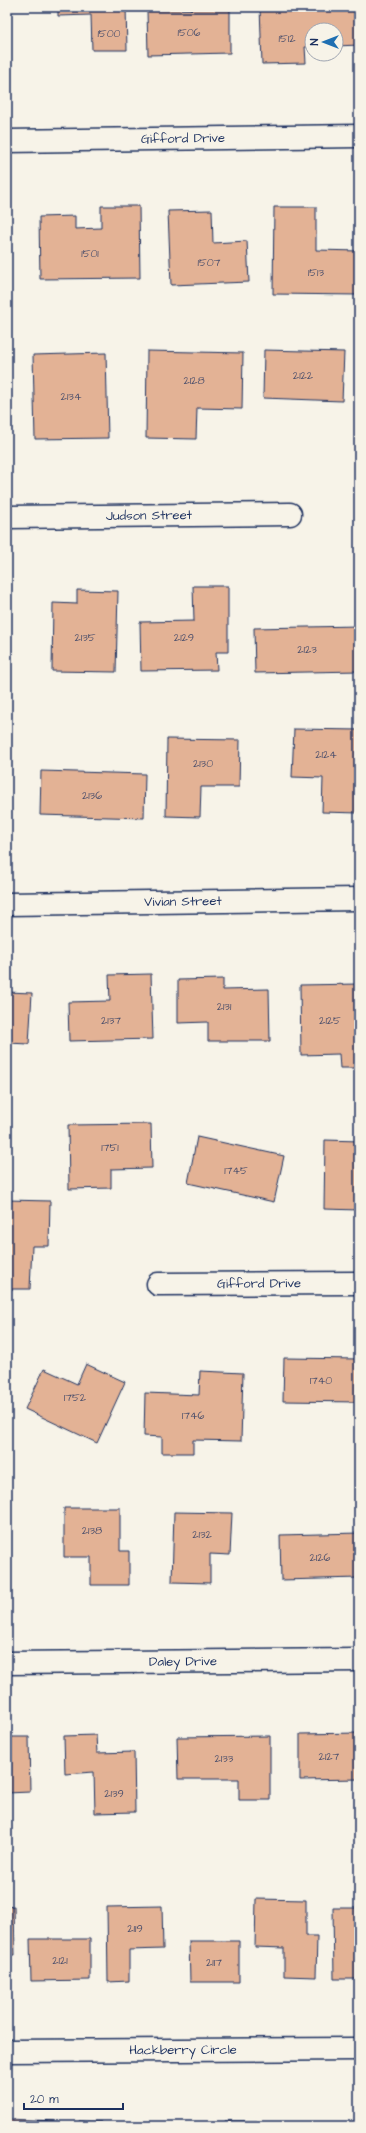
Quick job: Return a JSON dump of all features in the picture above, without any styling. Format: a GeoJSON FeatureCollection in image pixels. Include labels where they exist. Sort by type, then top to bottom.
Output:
{"type":"FeatureCollection","features":[{"type":"Feature","properties":{"kind":"street","name":"Gifford Drive"},"geometry":{"type":"LineString","coordinates":[[7,141],[359,136]]}},
{"type":"Feature","properties":{"kind":"street","name":"Judson Street"},"geometry":{"type":"LineString","coordinates":[[7,517],[290,514]]}},
{"type":"Feature","properties":{"kind":"street","name":"Vivian Street"},"geometry":{"type":"LineString","coordinates":[[7,904],[359,899]]}},
{"type":"Feature","properties":{"kind":"street","name":"Gifford Drive"},"geometry":{"type":"LineString","coordinates":[[158,1284],[359,1283]]}},
{"type":"Feature","properties":{"kind":"street","name":"Daley Drive"},"geometry":{"type":"LineString","coordinates":[[7,1663],[359,1660]]}},
{"type":"Feature","properties":{"kind":"street","name":"Hackberry Circle"},"geometry":{"type":"LineString","coordinates":[[7,2051],[359,2049]]}},
{"type":"Feature","properties":{"kind":"building"},"geometry":{"type":"Polygon","coordinates":[[[58,7],[126,7],[127,50],[92,50],[91,15],[58,16],[58,7]]]}},
{"type":"Feature","properties":{"kind":"building"},"geometry":{"type":"Polygon","coordinates":[[[260,7],[358,7],[359,45],[344,46],[344,22],[304,22],[304,62],[306,63],[262,64],[260,7]]]}},
{"type":"Feature","properties":{"kind":"building"},"geometry":{"type":"Polygon","coordinates":[[[230,9],[230,53],[148,55],[147,10],[230,9]]]}},
{"type":"Feature","properties":{"kind":"building"},"geometry":{"type":"Polygon","coordinates":[[[101,206],[139,206],[140,278],[40,279],[39,217],[75,216],[75,229],[101,228],[101,206]]]}},
{"type":"Feature","properties":{"kind":"building"},"geometry":{"type":"Polygon","coordinates":[[[274,207],[316,207],[316,250],[359,251],[359,295],[273,294],[274,207]]]}},
{"type":"Feature","properties":{"kind":"building"},"geometry":{"type":"Polygon","coordinates":[[[212,210],[213,243],[247,241],[249,282],[171,285],[168,211],[212,210]]]}},
{"type":"Feature","properties":{"kind":"building"},"geometry":{"type":"Polygon","coordinates":[[[264,350],[344,352],[342,401],[263,398],[264,350]]]}},
{"type":"Feature","properties":{"kind":"building"},"geometry":{"type":"Polygon","coordinates":[[[147,351],[243,353],[242,409],[197,408],[196,439],[146,438],[147,351]]]}},
{"type":"Feature","properties":{"kind":"building"},"geometry":{"type":"Polygon","coordinates":[[[106,353],[108,438],[35,439],[33,355],[106,353]]]}},
{"type":"Feature","properties":{"kind":"building"},"geometry":{"type":"Polygon","coordinates":[[[193,586],[228,586],[228,652],[216,652],[217,670],[141,671],[140,622],[194,621],[193,586]]]}},
{"type":"Feature","properties":{"kind":"building"},"geometry":{"type":"Polygon","coordinates":[[[77,590],[118,591],[116,672],[52,671],[53,603],[77,604],[77,590]]]}},
{"type":"Feature","properties":{"kind":"building"},"geometry":{"type":"Polygon","coordinates":[[[359,626],[359,671],[255,673],[254,628],[359,626]]]}},
{"type":"Feature","properties":{"kind":"building"},"geometry":{"type":"Polygon","coordinates":[[[294,729],[359,730],[359,813],[322,812],[323,778],[292,777],[294,729]]]}},
{"type":"Feature","properties":{"kind":"building"},"geometry":{"type":"Polygon","coordinates":[[[167,739],[240,740],[239,787],[201,787],[200,817],[166,816],[167,739]]]}},
{"type":"Feature","properties":{"kind":"building"},"geometry":{"type":"Polygon","coordinates":[[[41,771],[145,774],[144,818],[40,815],[41,771]]]}},
{"type":"Feature","properties":{"kind":"building"},"geometry":{"type":"Polygon","coordinates":[[[151,974],[153,1039],[69,1041],[68,1002],[110,1001],[109,975],[151,974]]]}},
{"type":"Feature","properties":{"kind":"building"},"geometry":{"type":"Polygon","coordinates":[[[223,979],[223,990],[269,989],[270,1041],[208,1041],[208,1022],[178,1023],[178,980],[223,979]]]}},
{"type":"Feature","properties":{"kind":"building"},"geometry":{"type":"Polygon","coordinates":[[[359,984],[359,1068],[340,1068],[339,1054],[301,1055],[300,985],[359,984]]]}},
{"type":"Feature","properties":{"kind":"building"},"geometry":{"type":"Polygon","coordinates":[[[7,992],[32,993],[29,1044],[7,1043],[7,992]]]}},
{"type":"Feature","properties":{"kind":"building"},"geometry":{"type":"Polygon","coordinates":[[[151,1124],[152,1168],[111,1169],[111,1188],[69,1189],[68,1125],[151,1124]]]}},
{"type":"Feature","properties":{"kind":"building"},"geometry":{"type":"Polygon","coordinates":[[[197,1137],[284,1156],[274,1202],[188,1183],[197,1137]]]}},
{"type":"Feature","properties":{"kind":"building"},"geometry":{"type":"Polygon","coordinates":[[[325,1140],[359,1141],[359,1210],[324,1209],[325,1140]]]}},
{"type":"Feature","properties":{"kind":"building"},"geometry":{"type":"Polygon","coordinates":[[[7,1200],[50,1201],[49,1246],[32,1246],[30,1289],[7,1289],[7,1200]]]}},
{"type":"Feature","properties":{"kind":"building"},"geometry":{"type":"Polygon","coordinates":[[[284,1358],[359,1359],[359,1402],[283,1401],[284,1358]]]}},
{"type":"Feature","properties":{"kind":"building"},"geometry":{"type":"Polygon","coordinates":[[[86,1364],[125,1382],[97,1443],[25,1409],[44,1369],[77,1384],[86,1364]]]}},
{"type":"Feature","properties":{"kind":"building"},"geometry":{"type":"Polygon","coordinates":[[[200,1371],[243,1373],[241,1441],[193,1440],[193,1453],[162,1453],[162,1437],[144,1436],[145,1393],[199,1395],[200,1371]]]}},
{"type":"Feature","properties":{"kind":"building"},"geometry":{"type":"Polygon","coordinates":[[[64,1508],[120,1508],[120,1551],[129,1551],[129,1585],[91,1585],[91,1557],[64,1557],[64,1508]]]}},
{"type":"Feature","properties":{"kind":"building"},"geometry":{"type":"Polygon","coordinates":[[[174,1512],[232,1513],[230,1555],[210,1554],[210,1583],[172,1582],[174,1512]]]}},
{"type":"Feature","properties":{"kind":"building"},"geometry":{"type":"Polygon","coordinates":[[[7,1532],[10,1532],[10,1569],[7,1569],[7,1532]]]}},
{"type":"Feature","properties":{"kind":"building"},"geometry":{"type":"Polygon","coordinates":[[[359,1533],[359,1578],[281,1580],[280,1535],[359,1533]]]}},
{"type":"Feature","properties":{"kind":"building"},"geometry":{"type":"Polygon","coordinates":[[[359,1733],[359,1779],[300,1780],[300,1734],[359,1733]]]}},
{"type":"Feature","properties":{"kind":"building"},"geometry":{"type":"Polygon","coordinates":[[[96,1735],[97,1753],[134,1752],[135,1812],[95,1813],[94,1772],[65,1774],[64,1736],[96,1735]]]}},
{"type":"Feature","properties":{"kind":"building"},"geometry":{"type":"Polygon","coordinates":[[[270,1736],[270,1800],[239,1800],[239,1779],[178,1779],[177,1737],[270,1736]]]}},
{"type":"Feature","properties":{"kind":"building"},"geometry":{"type":"Polygon","coordinates":[[[7,1737],[29,1737],[30,1792],[7,1793],[7,1737]]]}},
{"type":"Feature","properties":{"kind":"building"},"geometry":{"type":"Polygon","coordinates":[[[256,1899],[306,1900],[306,1936],[317,1936],[316,1977],[284,1976],[284,1948],[255,1947],[256,1899]]]}},
{"type":"Feature","properties":{"kind":"building"},"geometry":{"type":"Polygon","coordinates":[[[14,1906],[15,1955],[7,1955],[7,1907],[14,1906]]]}},
{"type":"Feature","properties":{"kind":"building"},"geometry":{"type":"Polygon","coordinates":[[[162,1906],[163,1949],[129,1950],[129,1981],[108,1982],[107,1907],[162,1906]]]}},
{"type":"Feature","properties":{"kind":"building"},"geometry":{"type":"Polygon","coordinates":[[[333,1908],[359,1908],[359,1979],[334,1979],[333,1908]]]}},
{"type":"Feature","properties":{"kind":"building"},"geometry":{"type":"Polygon","coordinates":[[[30,1939],[90,1939],[90,1980],[31,1981],[30,1939]]]}},
{"type":"Feature","properties":{"kind":"building"},"geometry":{"type":"Polygon","coordinates":[[[189,1941],[239,1941],[239,1982],[190,1982],[189,1941]]]}},
{"type":"Feature","properties":{"kind":"building"},"geometry":{"type":"Polygon","coordinates":[[[7,2119],[55,2121],[54,2126],[7,2126],[7,2119]]]}},
{"type":"Feature","properties":{"kind":"building"},"geometry":{"type":"Polygon","coordinates":[[[79,2121],[101,2122],[101,2126],[79,2126],[79,2121]]]}},
{"type":"Feature","properties":{"kind":"building"},"geometry":{"type":"Polygon","coordinates":[[[225,2121],[257,2121],[257,2126],[226,2126],[225,2121]]]}}]}
